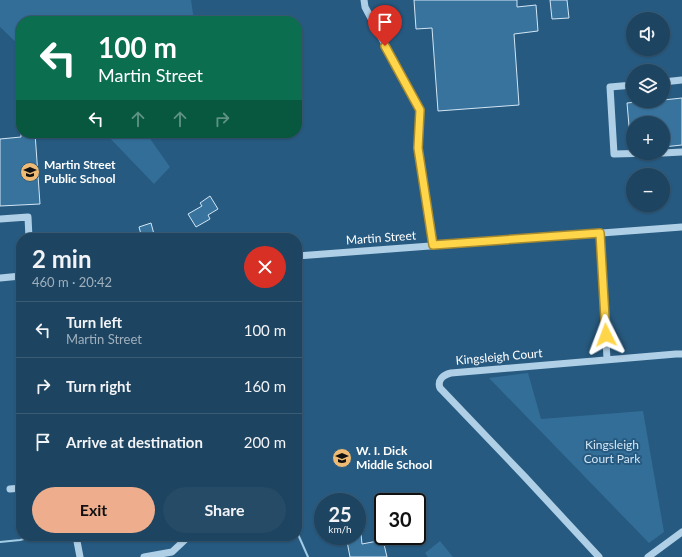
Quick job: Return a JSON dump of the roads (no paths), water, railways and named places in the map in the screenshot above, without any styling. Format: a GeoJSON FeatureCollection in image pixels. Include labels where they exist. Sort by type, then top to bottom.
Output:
{"type":"FeatureCollection","features":[{"type":"Feature","properties":{"kind":"street"},"geometry":{"type":"LineString","coordinates":[[364,0],[365,7],[420,110],[418,148],[433,245]]}},
{"type":"Feature","properties":{"kind":"street"},"geometry":{"type":"LineString","coordinates":[[670,81],[682,80]]}},
{"type":"Feature","properties":{"kind":"street"},"geometry":{"type":"LineString","coordinates":[[626,86],[610,87],[614,154],[626,154]]}},
{"type":"Feature","properties":{"kind":"street"},"geometry":{"type":"LineString","coordinates":[[670,153],[682,152]]}},
{"type":"Feature","properties":{"kind":"street"},"geometry":{"type":"LineString","coordinates":[[0,219],[28,217],[29,233]]}},
{"type":"Feature","properties":{"kind":"street","name":"Martin Street"},"geometry":{"type":"LineString","coordinates":[[302,256],[682,226]]}},
{"type":"Feature","properties":{"kind":"street"},"geometry":{"type":"LineString","coordinates":[[600,233],[607,359]]}},
{"type":"Feature","properties":{"kind":"street"},"geometry":{"type":"LineString","coordinates":[[0,278],[16,276]]}},
{"type":"Feature","properties":{"kind":"street","name":"Kingsleigh Court"},"geometry":{"type":"LineString","coordinates":[[599,557],[440,388],[440,379],[451,372],[682,354]]}},
{"type":"Feature","properties":{"kind":"street"},"geometry":{"type":"LineString","coordinates":[[10,489],[16,488]]}},
{"type":"Feature","properties":{"kind":"street"},"geometry":{"type":"LineString","coordinates":[[648,557],[682,532]]}},
{"type":"Feature","properties":{"kind":"street"},"geometry":{"type":"LineString","coordinates":[[77,541],[80,557]]}},
{"type":"Feature","properties":{"kind":"street"},"geometry":{"type":"LineString","coordinates":[[144,557],[173,555],[185,541]]}},
{"type":"Feature","properties":{"kind":"waterway"},"geometry":{"type":"LineString","coordinates":[[0,542],[16,540]]}},
{"type":"Feature","properties":{"kind":"waterway"},"geometry":{"type":"LineString","coordinates":[[301,541],[308,557]]}},
{"type":"Feature","properties":{"kind":"place","name":"Martin Street Public School"},"geometry":{"type":"Point","coordinates":[30,172]}},
{"type":"Feature","properties":{"kind":"place","name":"W. I. Dick Middle School"},"geometry":{"type":"Point","coordinates":[342,458]}},
{"type":"Feature","properties":{"kind":"park label","name":"Kingsleigh Court Park"},"geometry":{"type":"Point","coordinates":[612,452]}}]}
